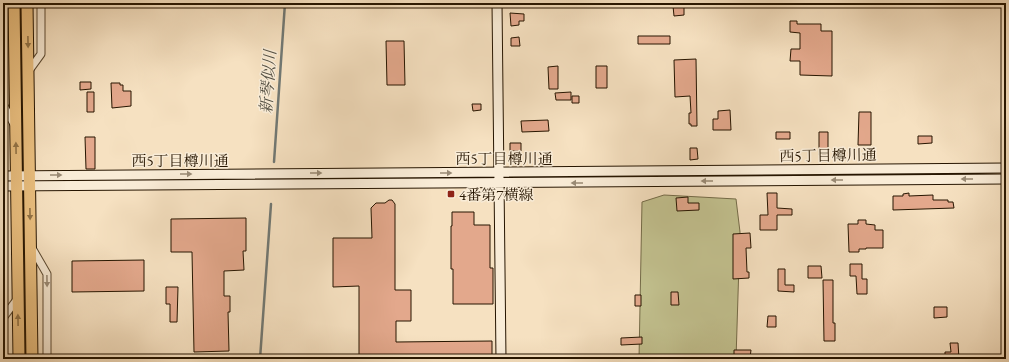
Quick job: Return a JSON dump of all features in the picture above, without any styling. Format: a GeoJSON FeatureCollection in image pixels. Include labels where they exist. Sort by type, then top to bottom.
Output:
{"type":"FeatureCollection","features":[{"type":"Feature","properties":{"kind":"main road"},"geometry":{"type":"LineString","coordinates":[[14,3],[19,359]]}},
{"type":"Feature","properties":{"kind":"main road"},"geometry":{"type":"LineString","coordinates":[[27,3],[32,359]]}},
{"type":"Feature","properties":{"kind":"main road"},"geometry":{"type":"LineString","coordinates":[[497,3],[501,359]]}},
{"type":"Feature","properties":{"kind":"main road","name":"西5丁目樽川通"},"geometry":{"type":"LineString","coordinates":[[30,181],[499,172],[1006,168]]}},
{"type":"Feature","properties":{"kind":"main road","name":"西5丁目樽川通"},"geometry":{"type":"LineString","coordinates":[[3,176],[16,181],[499,183],[1006,179]]}},
{"type":"Feature","properties":{"kind":"main road","name":"西5丁目樽川通"},"geometry":{"type":"LineString","coordinates":[[3,186],[16,181]]}},
{"type":"Feature","properties":{"kind":"street"},"geometry":{"type":"LineString","coordinates":[[28,72],[41,54],[41,3]]}},
{"type":"Feature","properties":{"kind":"street"},"geometry":{"type":"LineString","coordinates":[[3,104],[16,128]]}},
{"type":"Feature","properties":{"kind":"street"},"geometry":{"type":"LineString","coordinates":[[30,246],[47,274],[47,359]]}},
{"type":"Feature","properties":{"kind":"street"},"geometry":{"type":"LineString","coordinates":[[3,318],[18,298]]}},
{"type":"Feature","properties":{"kind":"street"},"geometry":{"type":"LineString","coordinates":[[3,347],[3,359]]}},
{"type":"Feature","properties":{"kind":"shaded area"},"geometry":{"type":"Polygon","coordinates":[[[664,195],[736,199],[740,232],[736,359],[639,359],[642,202],[664,195]]]}},
{"type":"Feature","properties":{"kind":"building"},"geometry":{"type":"Polygon","coordinates":[[[673,6],[684,6],[684,15],[674,16],[673,6]]]}},
{"type":"Feature","properties":{"kind":"building"},"geometry":{"type":"Polygon","coordinates":[[[510,13],[524,14],[524,21],[519,21],[519,25],[511,26],[510,13]]]}},
{"type":"Feature","properties":{"kind":"building"},"geometry":{"type":"Polygon","coordinates":[[[790,21],[797,21],[797,24],[821,24],[821,31],[832,31],[832,76],[800,75],[800,61],[790,61],[791,49],[800,49],[800,33],[790,32],[790,21]]]}},
{"type":"Feature","properties":{"kind":"building"},"geometry":{"type":"Polygon","coordinates":[[[638,36],[670,36],[670,44],[638,44],[638,36]]]}},
{"type":"Feature","properties":{"kind":"building"},"geometry":{"type":"Polygon","coordinates":[[[519,37],[520,46],[511,46],[511,38],[519,37]]]}},
{"type":"Feature","properties":{"kind":"building"},"geometry":{"type":"Polygon","coordinates":[[[386,41],[404,41],[405,85],[387,85],[386,41]]]}},
{"type":"Feature","properties":{"kind":"building"},"geometry":{"type":"Polygon","coordinates":[[[696,59],[697,126],[691,126],[691,124],[689,124],[689,113],[691,113],[690,96],[675,97],[674,60],[696,59]]]}},
{"type":"Feature","properties":{"kind":"building"},"geometry":{"type":"Polygon","coordinates":[[[558,66],[558,89],[549,89],[548,67],[558,66]]]}},
{"type":"Feature","properties":{"kind":"building"},"geometry":{"type":"Polygon","coordinates":[[[596,66],[607,66],[607,88],[596,88],[596,66]]]}},
{"type":"Feature","properties":{"kind":"building"},"geometry":{"type":"Polygon","coordinates":[[[80,82],[91,82],[91,89],[80,90],[80,82]]]}},
{"type":"Feature","properties":{"kind":"building"},"geometry":{"type":"Polygon","coordinates":[[[111,83],[120,83],[120,85],[123,85],[123,91],[131,91],[131,106],[112,108],[111,83]]]}},
{"type":"Feature","properties":{"kind":"building"},"geometry":{"type":"Polygon","coordinates":[[[87,92],[94,92],[94,112],[87,112],[87,92]]]}},
{"type":"Feature","properties":{"kind":"building"},"geometry":{"type":"Polygon","coordinates":[[[571,92],[571,100],[556,100],[555,93],[571,92]]]}},
{"type":"Feature","properties":{"kind":"building"},"geometry":{"type":"Polygon","coordinates":[[[572,96],[579,96],[579,103],[572,103],[572,96]]]}},
{"type":"Feature","properties":{"kind":"building"},"geometry":{"type":"Polygon","coordinates":[[[472,104],[481,104],[481,110],[473,111],[472,104]]]}},
{"type":"Feature","properties":{"kind":"building"},"geometry":{"type":"Polygon","coordinates":[[[730,110],[731,130],[713,130],[713,119],[718,119],[718,111],[730,110]]]}},
{"type":"Feature","properties":{"kind":"building"},"geometry":{"type":"Polygon","coordinates":[[[859,112],[871,112],[871,145],[858,145],[859,112]]]}},
{"type":"Feature","properties":{"kind":"building"},"geometry":{"type":"Polygon","coordinates":[[[548,120],[549,131],[522,132],[521,121],[548,120]]]}},
{"type":"Feature","properties":{"kind":"building"},"geometry":{"type":"Polygon","coordinates":[[[776,132],[790,132],[790,139],[776,139],[776,132]]]}},
{"type":"Feature","properties":{"kind":"building"},"geometry":{"type":"Polygon","coordinates":[[[819,132],[828,132],[828,155],[819,155],[819,132]]]}},
{"type":"Feature","properties":{"kind":"building"},"geometry":{"type":"Polygon","coordinates":[[[918,136],[932,136],[932,143],[918,144],[918,136]]]}},
{"type":"Feature","properties":{"kind":"building"},"geometry":{"type":"Polygon","coordinates":[[[85,137],[95,137],[95,169],[86,169],[85,137]]]}},
{"type":"Feature","properties":{"kind":"building"},"geometry":{"type":"Polygon","coordinates":[[[510,143],[521,143],[521,151],[510,151],[510,143]]]}},
{"type":"Feature","properties":{"kind":"building"},"geometry":{"type":"Polygon","coordinates":[[[690,148],[697,148],[698,159],[690,160],[690,148]]]}},
{"type":"Feature","properties":{"kind":"building"},"geometry":{"type":"Polygon","coordinates":[[[767,193],[777,193],[777,208],[792,209],[792,215],[777,215],[777,230],[760,230],[760,215],[768,215],[767,193]]]}},
{"type":"Feature","properties":{"kind":"building"},"geometry":{"type":"Polygon","coordinates":[[[909,193],[909,196],[933,195],[933,200],[948,200],[948,202],[953,202],[954,208],[893,210],[893,196],[903,196],[903,194],[909,193]]]}},
{"type":"Feature","properties":{"kind":"building"},"geometry":{"type":"Polygon","coordinates":[[[688,197],[688,203],[699,203],[699,210],[677,211],[676,198],[688,197]]]}},
{"type":"Feature","properties":{"kind":"building"},"geometry":{"type":"Polygon","coordinates":[[[392,200],[395,204],[395,290],[411,290],[411,321],[396,321],[396,342],[492,341],[492,359],[359,359],[359,286],[333,287],[333,238],[372,238],[371,208],[376,203],[385,203],[392,200]]]}},
{"type":"Feature","properties":{"kind":"building"},"geometry":{"type":"Polygon","coordinates":[[[452,212],[474,212],[474,225],[490,225],[490,268],[493,268],[493,304],[453,304],[453,269],[451,269],[452,212]]]}},
{"type":"Feature","properties":{"kind":"building"},"geometry":{"type":"Polygon","coordinates":[[[246,218],[246,251],[243,251],[244,270],[224,271],[224,296],[230,296],[230,312],[228,312],[229,351],[194,352],[192,252],[171,252],[171,219],[246,218]]]}},
{"type":"Feature","properties":{"kind":"building"},"geometry":{"type":"Polygon","coordinates":[[[858,220],[866,220],[866,224],[875,225],[875,230],[883,230],[883,248],[866,248],[859,249],[859,252],[849,252],[848,224],[858,224],[858,220]]]}},
{"type":"Feature","properties":{"kind":"building"},"geometry":{"type":"Polygon","coordinates":[[[750,233],[751,248],[746,248],[747,272],[749,272],[749,278],[733,279],[733,234],[750,233]]]}},
{"type":"Feature","properties":{"kind":"building"},"geometry":{"type":"Polygon","coordinates":[[[144,260],[144,291],[72,292],[72,261],[144,260]]]}},
{"type":"Feature","properties":{"kind":"building"},"geometry":{"type":"Polygon","coordinates":[[[850,264],[862,264],[862,279],[867,279],[867,294],[857,294],[856,276],[850,276],[850,264]]]}},
{"type":"Feature","properties":{"kind":"building"},"geometry":{"type":"Polygon","coordinates":[[[808,266],[821,266],[822,278],[808,278],[808,266]]]}},
{"type":"Feature","properties":{"kind":"building"},"geometry":{"type":"Polygon","coordinates":[[[778,269],[785,269],[785,285],[794,285],[794,292],[778,291],[778,269]]]}},
{"type":"Feature","properties":{"kind":"building"},"geometry":{"type":"Polygon","coordinates":[[[823,280],[833,280],[833,323],[835,323],[835,341],[824,341],[823,280]]]}},
{"type":"Feature","properties":{"kind":"building"},"geometry":{"type":"Polygon","coordinates":[[[166,287],[178,287],[177,322],[170,322],[170,304],[166,304],[166,287]]]}},
{"type":"Feature","properties":{"kind":"building"},"geometry":{"type":"Polygon","coordinates":[[[671,292],[678,292],[679,305],[671,305],[671,292]]]}},
{"type":"Feature","properties":{"kind":"building"},"geometry":{"type":"Polygon","coordinates":[[[635,295],[641,295],[641,306],[635,306],[635,295]]]}},
{"type":"Feature","properties":{"kind":"building"},"geometry":{"type":"Polygon","coordinates":[[[934,307],[947,307],[947,317],[934,318],[934,307]]]}},
{"type":"Feature","properties":{"kind":"building"},"geometry":{"type":"Polygon","coordinates":[[[768,316],[776,316],[776,327],[767,327],[768,316]]]}},
{"type":"Feature","properties":{"kind":"building"},"geometry":{"type":"Polygon","coordinates":[[[642,337],[642,344],[621,345],[621,338],[642,337]]]}},
{"type":"Feature","properties":{"kind":"building"},"geometry":{"type":"Polygon","coordinates":[[[950,343],[958,343],[959,359],[945,359],[945,352],[951,352],[950,343]]]}},
{"type":"Feature","properties":{"kind":"building"},"geometry":{"type":"Polygon","coordinates":[[[734,350],[751,350],[750,358],[734,358],[734,350]]]}},
{"type":"Feature","properties":{"kind":"waterway","name":"新琴似川"},"geometry":{"type":"LineString","coordinates":[[274,162],[285,3]]}},
{"type":"Feature","properties":{"kind":"waterway","name":"新琴似川"},"geometry":{"type":"LineString","coordinates":[[260,359],[271,204]]}},
{"type":"Feature","properties":{"kind":"place","name":"4番第7横線"},"geometry":{"type":"Point","coordinates":[451,194]}}]}
